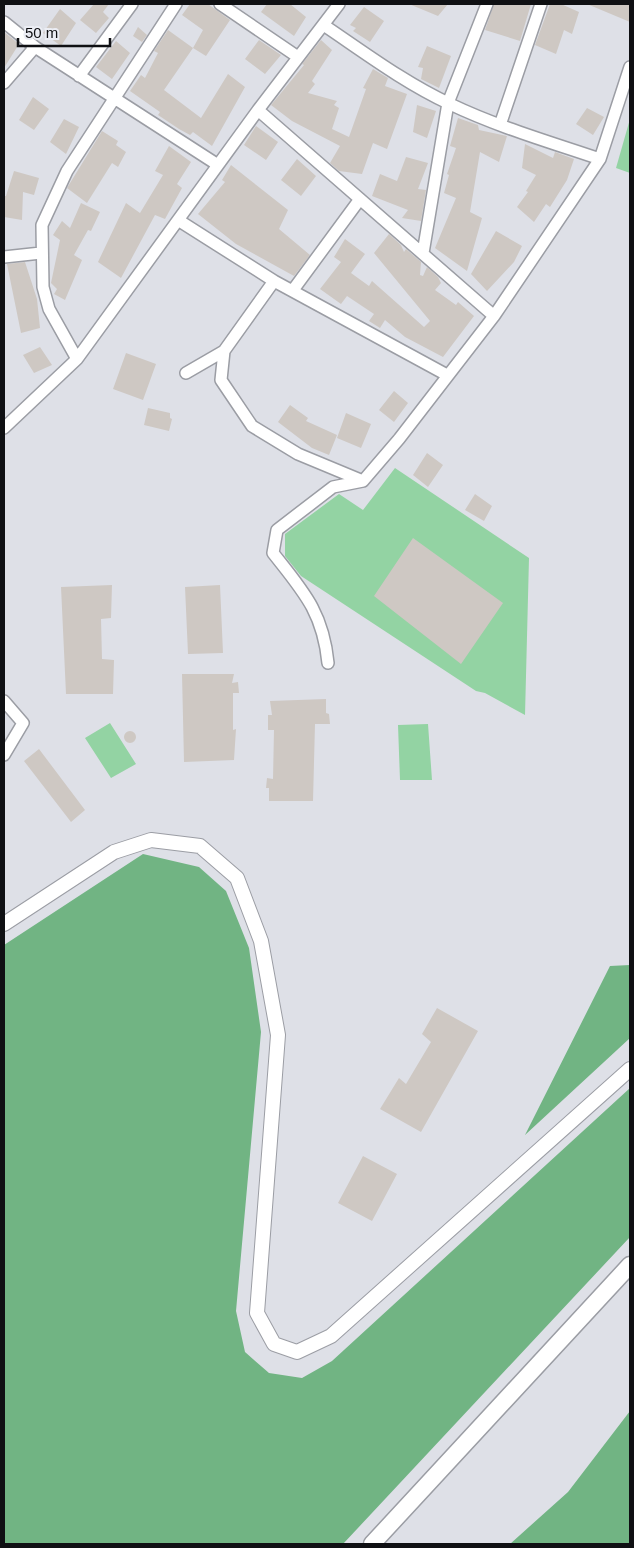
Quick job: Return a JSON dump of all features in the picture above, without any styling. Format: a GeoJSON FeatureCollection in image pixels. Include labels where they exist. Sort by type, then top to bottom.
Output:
{"type":"FeatureCollection","features":[{"type":"Feature","properties":{"kind":"main road"},"geometry":{"type":"LineString","coordinates":[[372,1544],[630,1265]]}},
{"type":"Feature","properties":{"kind":"street"},"geometry":{"type":"LineString","coordinates":[[79,76],[132,4]]}},
{"type":"Feature","properties":{"kind":"street"},"geometry":{"type":"LineString","coordinates":[[77,359],[49,309],[43,287],[42,225],[66,171],[176,4]]}},
{"type":"Feature","properties":{"kind":"street"},"geometry":{"type":"LineString","coordinates":[[220,4],[298,57]]}},
{"type":"Feature","properties":{"kind":"street"},"geometry":{"type":"LineString","coordinates":[[4,428],[77,359],[258,110],[339,4]]}},
{"type":"Feature","properties":{"kind":"street"},"geometry":{"type":"LineString","coordinates":[[423,253],[448,103],[487,4]]}},
{"type":"Feature","properties":{"kind":"street"},"geometry":{"type":"LineString","coordinates":[[500,125],[541,4]]}},
{"type":"Feature","properties":{"kind":"street"},"geometry":{"type":"LineString","coordinates":[[4,22],[35,47],[218,165]]}},
{"type":"Feature","properties":{"kind":"street"},"geometry":{"type":"LineString","coordinates":[[324,26],[404,79],[448,103],[500,125],[600,158]]}},
{"type":"Feature","properties":{"kind":"street"},"geometry":{"type":"LineString","coordinates":[[4,83],[35,47]]}},
{"type":"Feature","properties":{"kind":"street"},"geometry":{"type":"LineString","coordinates":[[328,663],[326,642],[311,602],[273,553],[277,530],[333,487],[363,481],[399,439],[494,316],[600,158],[630,67]]}},
{"type":"Feature","properties":{"kind":"street"},"geometry":{"type":"LineString","coordinates":[[258,110],[494,316]]}},
{"type":"Feature","properties":{"kind":"street"},"geometry":{"type":"LineString","coordinates":[[293,290],[360,199]]}},
{"type":"Feature","properties":{"kind":"street"},"geometry":{"type":"LineString","coordinates":[[178,220],[274,281],[447,375]]}},
{"type":"Feature","properties":{"kind":"street"},"geometry":{"type":"LineString","coordinates":[[4,257],[41,253]]}},
{"type":"Feature","properties":{"kind":"street"},"geometry":{"type":"LineString","coordinates":[[186,372],[224,351],[274,281]]}},
{"type":"Feature","properties":{"kind":"street"},"geometry":{"type":"LineString","coordinates":[[224,351],[221,380],[252,426],[298,454],[363,481]]}},
{"type":"Feature","properties":{"kind":"street"},"geometry":{"type":"LineString","coordinates":[[4,701],[23,724],[4,755]]}},
{"type":"Feature","properties":{"kind":"street"},"geometry":{"type":"LineString","coordinates":[[4,924],[114,852],[151,840],[200,846],[236,878],[261,941],[278,1035],[257,1313],[274,1344],[297,1352],[331,1336],[630,1069]]}},
{"type":"Feature","properties":{"kind":"green space"},"geometry":{"type":"Polygon","coordinates":[[[630,119],[630,173],[616,168],[630,119]]]}},
{"type":"Feature","properties":{"kind":"green space"},"geometry":{"type":"Polygon","coordinates":[[[395,468],[529,558],[525,715],[485,693],[476,691],[301,576],[285,556],[285,534],[339,494],[363,510],[395,468]]]}},
{"type":"Feature","properties":{"kind":"green space"},"geometry":{"type":"Polygon","coordinates":[[[110,723],[136,764],[111,778],[85,738],[110,723]]]}},
{"type":"Feature","properties":{"kind":"green space"},"geometry":{"type":"Polygon","coordinates":[[[428,724],[432,780],[400,780],[398,725],[428,724]]]}},
{"type":"Feature","properties":{"kind":"green space"},"geometry":{"type":"Polygon","coordinates":[[[143,854],[199,867],[226,891],[249,948],[261,1032],[236,1311],[245,1352],[269,1373],[302,1378],[332,1361],[630,1088],[630,1237],[343,1544],[4,1544],[4,945],[143,854]]]}},
{"type":"Feature","properties":{"kind":"green space"},"geometry":{"type":"Polygon","coordinates":[[[630,965],[630,1038],[525,1135],[610,966],[630,965]]]}},
{"type":"Feature","properties":{"kind":"green space"},"geometry":{"type":"Polygon","coordinates":[[[630,1411],[630,1544],[510,1544],[568,1492],[630,1411]]]}},
{"type":"Feature","properties":{"kind":"building"},"geometry":{"type":"Polygon","coordinates":[[[94,4],[109,4],[103,12],[109,18],[96,33],[80,20],[94,4]]]}},
{"type":"Feature","properties":{"kind":"building"},"geometry":{"type":"Polygon","coordinates":[[[190,4],[208,4],[230,20],[206,56],[193,48],[203,30],[182,15],[190,4]]]}},
{"type":"Feature","properties":{"kind":"building"},"geometry":{"type":"Polygon","coordinates":[[[267,4],[290,4],[306,17],[294,36],[261,12],[267,4]]]}},
{"type":"Feature","properties":{"kind":"building"},"geometry":{"type":"Polygon","coordinates":[[[409,4],[448,4],[438,16],[409,4]]]}},
{"type":"Feature","properties":{"kind":"building"},"geometry":{"type":"Polygon","coordinates":[[[494,4],[531,4],[520,41],[485,30],[494,4]]]}},
{"type":"Feature","properties":{"kind":"building"},"geometry":{"type":"Polygon","coordinates":[[[550,4],[561,4],[579,12],[572,34],[564,30],[556,54],[535,45],[550,4]]]}},
{"type":"Feature","properties":{"kind":"building"},"geometry":{"type":"Polygon","coordinates":[[[587,4],[630,4],[630,22],[587,4]]]}},
{"type":"Feature","properties":{"kind":"building"},"geometry":{"type":"Polygon","coordinates":[[[364,7],[384,21],[370,42],[353,31],[356,28],[350,25],[364,7]]]}},
{"type":"Feature","properties":{"kind":"building"},"geometry":{"type":"Polygon","coordinates":[[[60,9],[76,23],[61,46],[43,33],[60,9]]]}},
{"type":"Feature","properties":{"kind":"building"},"geometry":{"type":"Polygon","coordinates":[[[138,27],[147,35],[142,42],[133,36],[138,27]]]}},
{"type":"Feature","properties":{"kind":"building"},"geometry":{"type":"Polygon","coordinates":[[[168,30],[193,48],[164,90],[201,118],[228,74],[245,87],[212,146],[193,132],[190,135],[158,115],[160,112],[130,91],[141,75],[145,78],[158,53],[154,51],[168,30]]]}},
{"type":"Feature","properties":{"kind":"building"},"geometry":{"type":"Polygon","coordinates":[[[4,32],[19,44],[4,68],[4,32]]]}},
{"type":"Feature","properties":{"kind":"building"},"geometry":{"type":"Polygon","coordinates":[[[259,40],[281,55],[265,74],[245,59],[259,40]]]}},
{"type":"Feature","properties":{"kind":"building"},"geometry":{"type":"Polygon","coordinates":[[[321,40],[332,50],[312,81],[315,84],[308,93],[337,101],[334,105],[339,108],[332,129],[349,137],[366,89],[363,88],[373,69],[388,78],[385,86],[407,94],[387,149],[373,143],[362,174],[339,171],[330,163],[340,146],[292,121],[271,105],[304,65],[302,64],[321,40]]]}},
{"type":"Feature","properties":{"kind":"building"},"geometry":{"type":"Polygon","coordinates":[[[116,41],[130,53],[112,79],[96,67],[116,41]]]}},
{"type":"Feature","properties":{"kind":"building"},"geometry":{"type":"Polygon","coordinates":[[[427,46],[451,56],[439,88],[421,79],[423,68],[418,67],[427,46]]]}},
{"type":"Feature","properties":{"kind":"building"},"geometry":{"type":"Polygon","coordinates":[[[33,97],[49,109],[34,130],[19,120],[33,97]]]}},
{"type":"Feature","properties":{"kind":"building"},"geometry":{"type":"Polygon","coordinates":[[[417,105],[436,111],[427,138],[413,132],[417,105]]]}},
{"type":"Feature","properties":{"kind":"building"},"geometry":{"type":"Polygon","coordinates":[[[587,108],[604,117],[593,135],[576,124],[587,108]]]}},
{"type":"Feature","properties":{"kind":"building"},"geometry":{"type":"Polygon","coordinates":[[[458,118],[478,125],[479,130],[507,136],[499,162],[480,152],[470,212],[482,218],[467,271],[435,248],[456,198],[444,193],[449,175],[447,174],[456,148],[450,146],[458,118]]]}},
{"type":"Feature","properties":{"kind":"building"},"geometry":{"type":"Polygon","coordinates":[[[64,119],[79,127],[66,154],[50,142],[64,119]]]}},
{"type":"Feature","properties":{"kind":"building"},"geometry":{"type":"Polygon","coordinates":[[[256,126],[278,142],[266,160],[244,145],[256,126]]]}},
{"type":"Feature","properties":{"kind":"building"},"geometry":{"type":"Polygon","coordinates":[[[102,131],[118,141],[116,145],[126,152],[118,167],[112,163],[87,203],[67,188],[102,131]]]}},
{"type":"Feature","properties":{"kind":"building"},"geometry":{"type":"Polygon","coordinates":[[[525,144],[553,158],[555,152],[574,159],[567,180],[550,207],[546,204],[534,222],[517,207],[528,192],[526,191],[536,175],[522,168],[525,144]]]}},
{"type":"Feature","properties":{"kind":"building"},"geometry":{"type":"Polygon","coordinates":[[[169,146],[191,162],[177,184],[182,188],[165,219],[155,215],[121,278],[98,262],[126,203],[140,213],[163,175],[155,171],[169,146]]]}},
{"type":"Feature","properties":{"kind":"building"},"geometry":{"type":"Polygon","coordinates":[[[406,157],[428,163],[418,189],[426,190],[421,221],[402,218],[408,210],[372,196],[380,174],[397,181],[406,157]]]}},
{"type":"Feature","properties":{"kind":"building"},"geometry":{"type":"Polygon","coordinates":[[[297,159],[316,176],[301,196],[281,180],[297,159]]]}},
{"type":"Feature","properties":{"kind":"building"},"geometry":{"type":"Polygon","coordinates":[[[231,165],[288,210],[279,229],[310,255],[294,276],[236,244],[198,214],[225,182],[222,180],[231,165]]]}},
{"type":"Feature","properties":{"kind":"building"},"geometry":{"type":"Polygon","coordinates":[[[14,171],[39,178],[34,195],[23,192],[22,220],[4,217],[4,196],[6,196],[14,171]]]}},
{"type":"Feature","properties":{"kind":"building"},"geometry":{"type":"Polygon","coordinates":[[[81,203],[100,212],[91,231],[88,230],[74,255],[82,260],[65,300],[54,294],[57,289],[51,283],[60,240],[53,235],[62,221],[70,228],[81,203]]]}},
{"type":"Feature","properties":{"kind":"building"},"geometry":{"type":"Polygon","coordinates":[[[496,231],[522,246],[514,262],[487,291],[471,274],[496,231]]]}},
{"type":"Feature","properties":{"kind":"building"},"geometry":{"type":"Polygon","coordinates":[[[389,234],[401,245],[404,252],[406,249],[421,262],[420,275],[423,276],[427,267],[438,277],[441,283],[435,290],[456,305],[458,302],[474,316],[443,357],[405,337],[385,320],[380,328],[369,321],[374,314],[347,296],[341,304],[320,289],[341,262],[334,257],[345,239],[365,254],[351,273],[369,286],[372,281],[424,327],[430,321],[374,253],[389,234]]]}},
{"type":"Feature","properties":{"kind":"building"},"geometry":{"type":"Polygon","coordinates":[[[25,262],[37,299],[40,328],[21,333],[7,264],[25,262]]]}},
{"type":"Feature","properties":{"kind":"building"},"geometry":{"type":"Polygon","coordinates":[[[40,347],[52,365],[34,373],[23,355],[40,347]]]}},
{"type":"Feature","properties":{"kind":"building"},"geometry":{"type":"Polygon","coordinates":[[[126,353],[156,364],[143,400],[113,389],[126,353]]]}},
{"type":"Feature","properties":{"kind":"building"},"geometry":{"type":"Polygon","coordinates":[[[394,391],[408,403],[394,422],[379,410],[394,391]]]}},
{"type":"Feature","properties":{"kind":"building"},"geometry":{"type":"Polygon","coordinates":[[[290,405],[308,418],[306,421],[337,435],[329,455],[312,448],[278,422],[290,405]]]}},
{"type":"Feature","properties":{"kind":"building"},"geometry":{"type":"Polygon","coordinates":[[[148,408],[170,413],[170,418],[172,419],[169,431],[144,425],[148,408]]]}},
{"type":"Feature","properties":{"kind":"building"},"geometry":{"type":"Polygon","coordinates":[[[346,413],[371,424],[361,448],[337,438],[346,413]]]}},
{"type":"Feature","properties":{"kind":"building"},"geometry":{"type":"Polygon","coordinates":[[[427,453],[443,465],[428,487],[413,475],[427,453]]]}},
{"type":"Feature","properties":{"kind":"building"},"geometry":{"type":"Polygon","coordinates":[[[475,494],[492,506],[484,521],[465,510],[475,494]]]}},
{"type":"Feature","properties":{"kind":"building"},"geometry":{"type":"Polygon","coordinates":[[[413,538],[503,603],[461,664],[374,596],[413,538]]]}},
{"type":"Feature","properties":{"kind":"building"},"geometry":{"type":"Polygon","coordinates":[[[112,585],[111,618],[101,619],[102,659],[114,660],[113,694],[66,694],[61,587],[112,585]]]}},
{"type":"Feature","properties":{"kind":"building"},"geometry":{"type":"Polygon","coordinates":[[[220,585],[223,653],[188,654],[185,587],[220,585]]]}},
{"type":"Feature","properties":{"kind":"building"},"geometry":{"type":"Polygon","coordinates":[[[182,674],[234,674],[232,683],[238,682],[239,693],[233,693],[233,730],[236,729],[234,760],[184,762],[182,674]]]}},
{"type":"Feature","properties":{"kind":"building"},"geometry":{"type":"Polygon","coordinates":[[[326,699],[326,713],[329,714],[330,724],[315,724],[313,801],[269,801],[269,788],[266,788],[267,778],[273,779],[274,730],[268,730],[268,715],[272,715],[270,701],[326,699]]]}},
{"type":"Feature","properties":{"kind":"building"},"geometry":{"type":"Polygon","coordinates":[[[130,731],[136,737],[130,743],[124,737],[130,731]]]}},
{"type":"Feature","properties":{"kind":"building"},"geometry":{"type":"Polygon","coordinates":[[[39,749],[85,810],[71,822],[24,761],[39,749]]]}},
{"type":"Feature","properties":{"kind":"building"},"geometry":{"type":"Polygon","coordinates":[[[437,1008],[478,1031],[421,1132],[380,1109],[399,1078],[406,1084],[431,1042],[422,1034],[437,1008]]]}},
{"type":"Feature","properties":{"kind":"building"},"geometry":{"type":"Polygon","coordinates":[[[363,1156],[397,1174],[372,1221],[338,1203],[363,1156]]]}}]}
